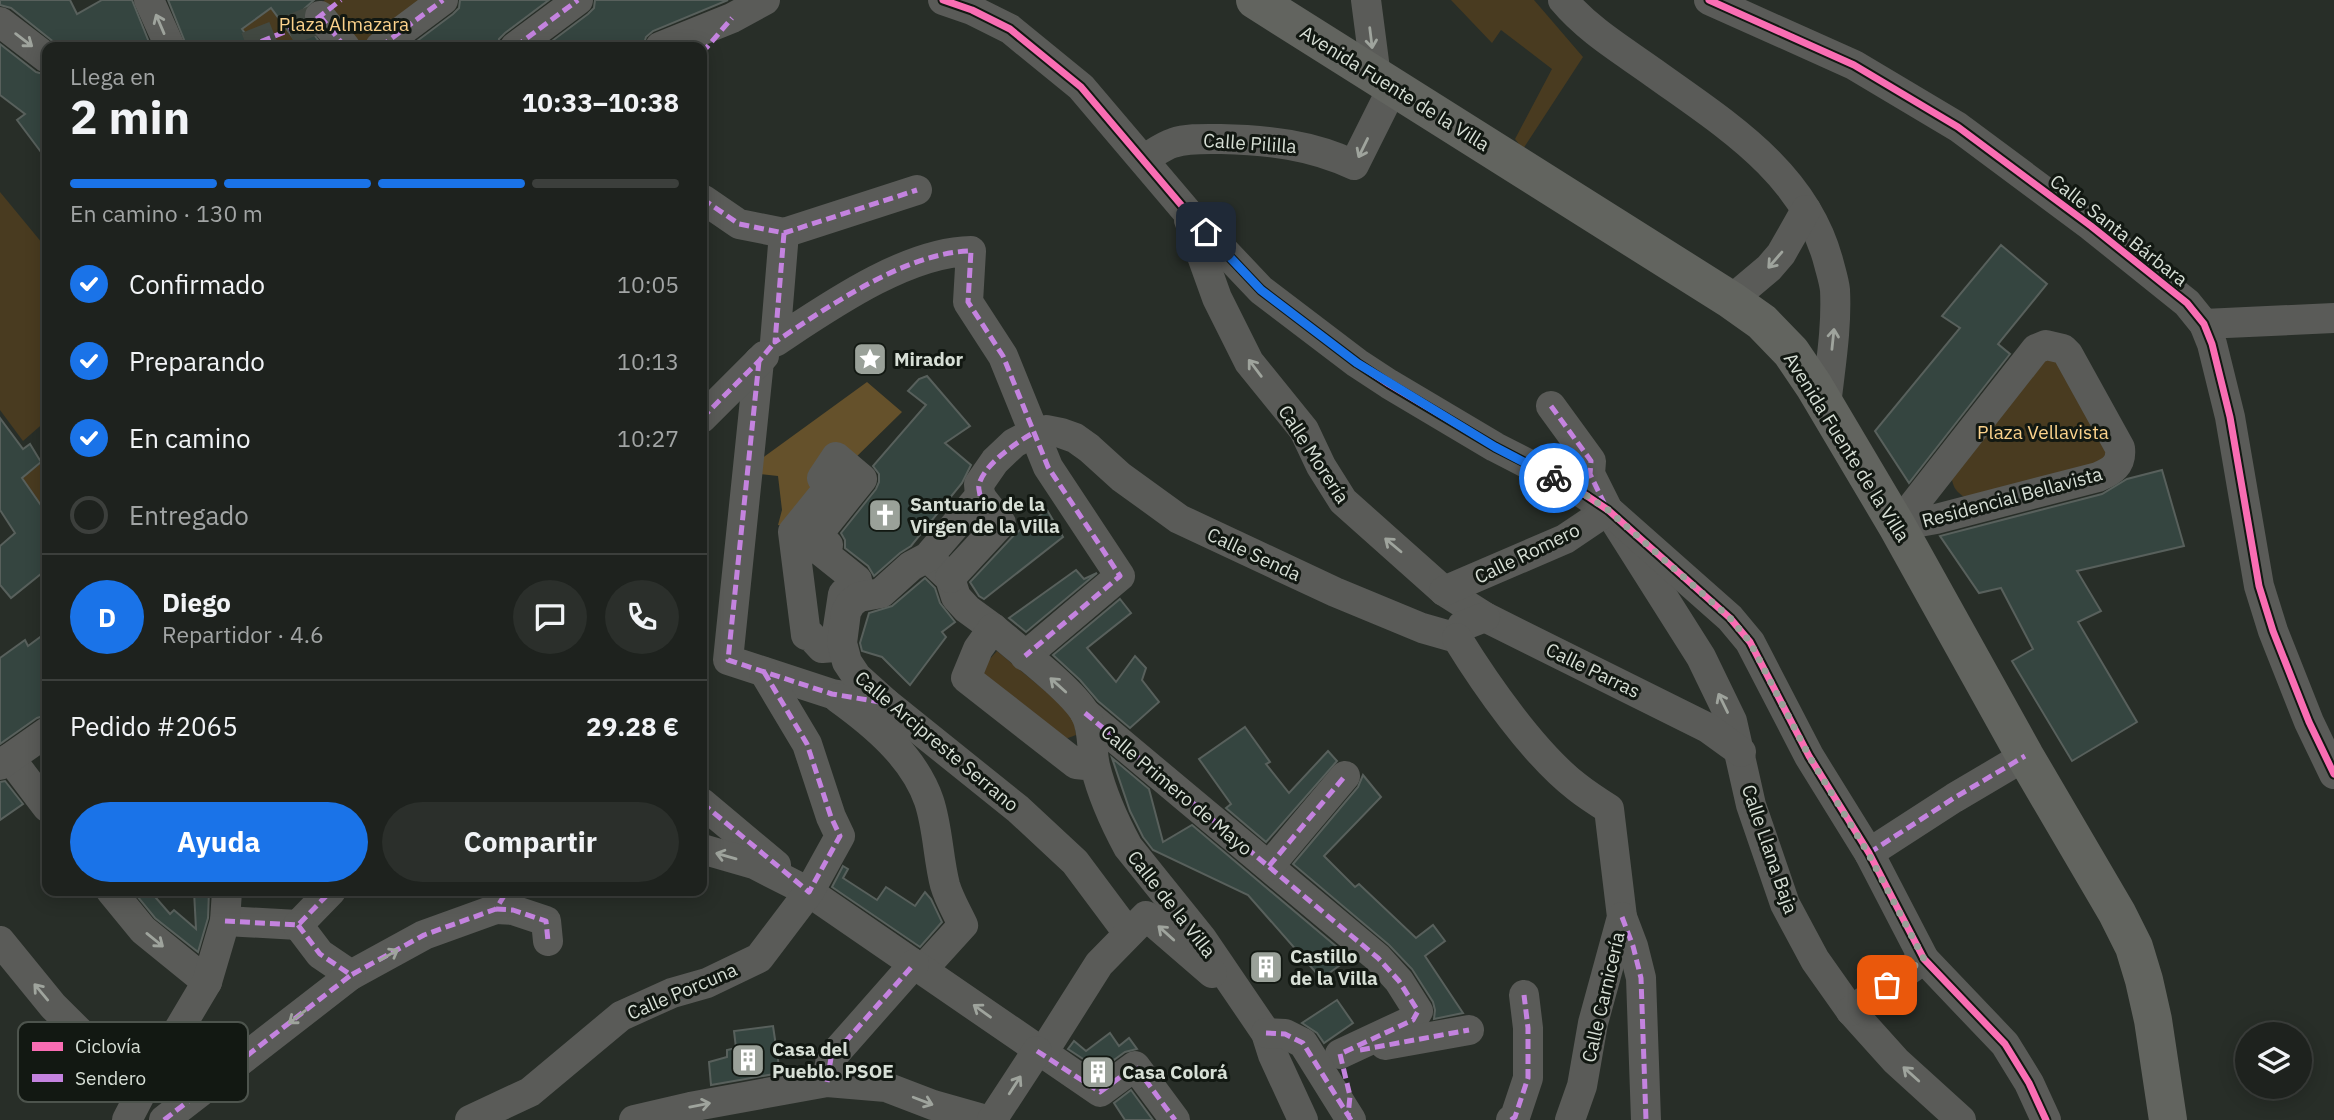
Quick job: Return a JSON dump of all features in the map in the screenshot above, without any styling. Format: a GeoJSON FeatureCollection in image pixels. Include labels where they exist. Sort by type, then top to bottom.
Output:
{"type":"FeatureCollection","features":[{"type":"Feature","properties":{"kind":"main road","name":"Avenida Fuente de la Villa"},"geometry":{"type":"LineString","coordinates":[[1255,0],[1731,300],[1762,322],[1791,352],[1897,526],[2134,947],[2153,1020],[2168,1120]]}},
{"type":"Feature","properties":{"kind":"street"},"geometry":{"type":"LineString","coordinates":[[149,0],[168,42]]}},
{"type":"Feature","properties":{"kind":"street"},"geometry":{"type":"LineString","coordinates":[[387,42],[443,0]]}},
{"type":"Feature","properties":{"kind":"street"},"geometry":{"type":"LineString","coordinates":[[522,42],[578,0]]}},
{"type":"Feature","properties":{"kind":"street"},"geometry":{"type":"LineString","coordinates":[[672,42],[732,18],[765,0]]}},
{"type":"Feature","properties":{"kind":"street"},"geometry":{"type":"LineString","coordinates":[[943,0],[972,10],[1010,29],[1081,87],[1188,213],[1261,290],[1357,363],[1495,447],[1575,488],[1608,510],[1730,618],[1750,642],[1809,756],[1868,853],[1924,959],[2005,1044],[2029,1083],[2046,1120]]}},
{"type":"Feature","properties":{"kind":"street"},"geometry":{"type":"LineString","coordinates":[[1366,0],[1385,82]]}},
{"type":"Feature","properties":{"kind":"street"},"geometry":{"type":"LineString","coordinates":[[1563,0],[1593,30],[1704,109],[1762,156],[1796,191],[1826,251],[1835,287],[1835,324],[1826,406]]}},
{"type":"Feature","properties":{"kind":"street","name":"Calle Santa Bárbara"},"geometry":{"type":"LineString","coordinates":[[1709,0],[1854,65],[1958,127],[2091,226],[2188,303],[2204,324],[2212,344],[2230,417],[2259,586],[2309,722],[2334,774]]}},
{"type":"Feature","properties":{"kind":"street"},"geometry":{"type":"LineString","coordinates":[[325,12],[342,42]]}},
{"type":"Feature","properties":{"kind":"street"},"geometry":{"type":"LineString","coordinates":[[707,47],[732,18]]}},
{"type":"Feature","properties":{"kind":"street"},"geometry":{"type":"LineString","coordinates":[[0,23],[42,54]]}},
{"type":"Feature","properties":{"kind":"street","name":"Calle Pililla"},"geometry":{"type":"LineString","coordinates":[[1144,159],[1171,143],[1188,139],[1239,140],[1309,148],[1354,165],[1385,82]]}},
{"type":"Feature","properties":{"kind":"street"},"geometry":{"type":"LineString","coordinates":[[707,202],[739,224],[784,233],[917,190]]}},
{"type":"Feature","properties":{"kind":"street"},"geometry":{"type":"LineString","coordinates":[[1731,300],[1769,268],[1781,254],[1805,210]]}},
{"type":"Feature","properties":{"kind":"street","name":"Calle Morería"},"geometry":{"type":"LineString","coordinates":[[1188,213],[1217,298],[1249,362],[1304,430],[1321,466],[1343,501],[1444,591]]}},
{"type":"Feature","properties":{"kind":"street"},"geometry":{"type":"LineString","coordinates":[[784,233],[767,351],[748,449],[728,660],[832,694],[886,703]]}},
{"type":"Feature","properties":{"kind":"street"},"geometry":{"type":"LineString","coordinates":[[707,413],[767,351],[848,293],[928,257],[955,251],[971,251],[968,302],[1003,356],[1048,467],[1120,576],[1025,656]]}},
{"type":"Feature","properties":{"kind":"street"},"geometry":{"type":"LineString","coordinates":[[2204,324],[2334,318]]}},
{"type":"Feature","properties":{"kind":"street","name":"Residencial Bellavista"},"geometry":{"type":"LineString","coordinates":[[2046,345],[2063,349],[2120,448],[2120,459],[2113,471],[1936,519],[1897,526],[2036,349],[2046,345]]}},
{"type":"Feature","properties":{"kind":"street","name":"Calle Llana Baja"},"geometry":{"type":"LineString","coordinates":[[1551,406],[1591,461],[1590,474],[1608,510],[1701,657],[1732,721],[1751,805],[1785,904],[1815,960],[1851,1011],[1953,1118]]}},
{"type":"Feature","properties":{"kind":"street","name":"Calle Senda"},"geometry":{"type":"LineString","coordinates":[[1033,433],[1046,430],[1075,438],[1121,477],[1178,519],[1335,592],[1422,628],[1457,638]]}},
{"type":"Feature","properties":{"kind":"street"},"geometry":{"type":"LineString","coordinates":[[950,579],[1001,523],[980,496],[979,484],[995,461],[1014,443],[1033,433]]}},
{"type":"Feature","properties":{"kind":"street"},"geometry":{"type":"LineString","coordinates":[[836,457],[862,480],[817,536],[828,545],[822,552],[857,580],[843,594],[835,647],[821,648],[806,635],[793,532],[831,485],[822,478],[836,457]]}},
{"type":"Feature","properties":{"kind":"street"},"geometry":{"type":"LineString","coordinates":[[928,557],[980,496]]}},
{"type":"Feature","properties":{"kind":"street","name":"Calle Romero"},"geometry":{"type":"LineString","coordinates":[[1444,591],[1565,538],[1608,510]]}},
{"type":"Feature","properties":{"kind":"street","name":"Calle de la Villa"},"geometry":{"type":"LineString","coordinates":[[928,557],[950,579],[956,597],[967,608],[1064,690],[1085,713],[1093,739],[1095,765],[1128,847],[1202,939],[1266,1033],[1273,1055],[1303,1120]]}},
{"type":"Feature","properties":{"kind":"street","name":"Calle Arcipreste Serrano"},"geometry":{"type":"LineString","coordinates":[[928,557],[911,566],[881,593],[859,597],[851,603],[846,612],[842,642],[847,662],[857,677],[886,703],[1018,809],[1075,862],[1128,933]]}},
{"type":"Feature","properties":{"kind":"street","name":"Calle Parras"},"geometry":{"type":"LineString","coordinates":[[1444,591],[1485,617],[1709,727],[1741,752]]}},
{"type":"Feature","properties":{"kind":"street"},"geometry":{"type":"LineString","coordinates":[[1457,638],[1462,626],[1485,617]]}},
{"type":"Feature","properties":{"kind":"street"},"geometry":{"type":"LineString","coordinates":[[992,628],[978,649],[966,678],[1076,764],[1095,765]]}},
{"type":"Feature","properties":{"kind":"street","name":"Calle Carnicería"},"geometry":{"type":"LineString","coordinates":[[1457,638],[1475,667],[1541,753],[1576,786],[1609,809],[1622,917],[1593,1023],[1583,1086],[1570,1120]]}},
{"type":"Feature","properties":{"kind":"street","name":"Calle Porcuna"},"geometry":{"type":"LineString","coordinates":[[470,1120],[530,1091],[621,1016],[672,993],[707,983],[759,958],[809,892],[840,836],[807,744],[764,672]]}},
{"type":"Feature","properties":{"kind":"street"},"geometry":{"type":"LineString","coordinates":[[827,1082],[831,1058],[963,925],[946,886],[929,803],[912,767],[871,722],[832,694]]}},
{"type":"Feature","properties":{"kind":"street","name":"Calle Primero de Mayo"},"geometry":{"type":"LineString","coordinates":[[1085,713],[1378,958],[1399,981],[1418,1011],[1413,1020],[1340,1054]]}},
{"type":"Feature","properties":{"kind":"street"},"geometry":{"type":"LineString","coordinates":[[42,735],[5,761],[42,802]]}},
{"type":"Feature","properties":{"kind":"street"},"geometry":{"type":"LineString","coordinates":[[1868,853],[2025,756]]}},
{"type":"Feature","properties":{"kind":"street","name":"Calle Primero de Mayo"},"geometry":{"type":"LineString","coordinates":[[1269,866],[1345,776]]}},
{"type":"Feature","properties":{"kind":"street"},"geometry":{"type":"LineString","coordinates":[[707,807],[809,892],[1100,1092],[1135,1066],[1175,1120]]}},
{"type":"Feature","properties":{"kind":"street"},"geometry":{"type":"LineString","coordinates":[[707,850],[754,864],[809,892]]}},
{"type":"Feature","properties":{"kind":"street"},"geometry":{"type":"LineString","coordinates":[[115,896],[143,930],[207,982]]}},
{"type":"Feature","properties":{"kind":"street"},"geometry":{"type":"LineString","coordinates":[[183,1022],[207,982],[225,921],[227,896]]}},
{"type":"Feature","properties":{"kind":"street"},"geometry":{"type":"LineString","coordinates":[[225,921],[298,925],[326,896]]}},
{"type":"Feature","properties":{"kind":"street"},"geometry":{"type":"LineString","coordinates":[[248,1055],[351,975],[424,935],[501,900],[513,910],[546,921],[548,941]]}},
{"type":"Feature","properties":{"kind":"street"},"geometry":{"type":"LineString","coordinates":[[992,1120],[1088,979],[1146,916],[1201,965],[1238,992]]}},
{"type":"Feature","properties":{"kind":"street"},"geometry":{"type":"LineString","coordinates":[[1622,917],[1641,978],[1646,1120]]}},
{"type":"Feature","properties":{"kind":"street"},"geometry":{"type":"LineString","coordinates":[[298,925],[320,954],[351,975]]}},
{"type":"Feature","properties":{"kind":"street"},"geometry":{"type":"LineString","coordinates":[[0,941],[69,1022]]}},
{"type":"Feature","properties":{"kind":"street"},"geometry":{"type":"LineString","coordinates":[[1851,1011],[1924,959]]}},
{"type":"Feature","properties":{"kind":"street"},"geometry":{"type":"LineString","coordinates":[[1511,1120],[1515,1117],[1528,1078],[1528,1028],[1524,995]]}},
{"type":"Feature","properties":{"kind":"street"},"geometry":{"type":"LineString","coordinates":[[1350,1118],[1350,1096],[1340,1054],[1469,1030]]}},
{"type":"Feature","properties":{"kind":"street"},"geometry":{"type":"LineString","coordinates":[[1266,1033],[1284,1034],[1303,1043],[1350,1118]]}},
{"type":"Feature","properties":{"kind":"street"},"geometry":{"type":"LineString","coordinates":[[634,1120],[827,1082],[886,1087],[933,1105],[986,1120]]}},
{"type":"Feature","properties":{"kind":"street"},"geometry":{"type":"LineString","coordinates":[[127,1120],[136,1102]]}},
{"type":"Feature","properties":{"kind":"street"},"geometry":{"type":"LineString","coordinates":[[164,1120],[187,1102]]}},
{"type":"Feature","properties":{"kind":"green space","name":"Plaza Almazara"},"geometry":{"type":"Polygon","coordinates":[[[325,0],[446,0],[389,42],[325,42],[312,24],[292,36],[294,39],[290,42],[251,42],[242,29],[271,8],[286,28],[325,0]]]}},
{"type":"Feature","properties":{"kind":"green space"},"geometry":{"type":"Polygon","coordinates":[[[1451,0],[1534,0],[1583,57],[1523,149],[1515,139],[1552,69],[1501,30],[1492,43],[1451,0]]]}},
{"type":"Feature","properties":{"kind":"green space"},"geometry":{"type":"Polygon","coordinates":[[[0,192],[42,243],[42,424],[23,441],[0,410],[0,192]]]}},
{"type":"Feature","properties":{"kind":"green space","name":"Plaza Vellavista"},"geometry":{"type":"Polygon","coordinates":[[[2044,357],[2059,361],[2106,446],[2108,457],[2100,465],[1966,498],[1954,487],[1951,471],[2044,357]]]}},
{"type":"Feature","properties":{"kind":"green space"},"geometry":{"type":"Polygon","coordinates":[[[42,463],[42,507],[22,478],[42,463]]]}},
{"type":"Feature","properties":{"kind":"green space"},"geometry":{"type":"Polygon","coordinates":[[[997,651],[1073,714],[1076,735],[1059,737],[979,671],[997,651]]]}},
{"type":"Feature","properties":{"kind":"shaded area"},"geometry":{"type":"Polygon","coordinates":[[[867,382],[902,412],[790,527],[778,525],[782,510],[778,476],[752,473],[757,462],[867,382]]]}},
{"type":"Feature","properties":{"kind":"building"},"geometry":{"type":"Polygon","coordinates":[[[0,0],[70,0],[77,14],[102,0],[132,0],[149,42],[54,42],[11,8],[0,5],[0,0]]]}},
{"type":"Feature","properties":{"kind":"building"},"geometry":{"type":"Polygon","coordinates":[[[168,0],[314,0],[304,9],[303,19],[319,42],[296,42],[271,8],[242,29],[251,42],[185,42],[168,0]]]}},
{"type":"Feature","properties":{"kind":"building"},"geometry":{"type":"Polygon","coordinates":[[[460,0],[549,0],[505,33],[499,42],[416,42],[459,8],[460,0]]]}},
{"type":"Feature","properties":{"kind":"building"},"geometry":{"type":"Polygon","coordinates":[[[595,0],[728,0],[653,31],[644,42],[551,42],[594,8],[595,0]]]}},
{"type":"Feature","properties":{"kind":"building"},"geometry":{"type":"Polygon","coordinates":[[[0,44],[36,72],[42,74],[42,153],[17,120],[25,114],[0,95],[0,44]]]}},
{"type":"Feature","properties":{"kind":"building"},"geometry":{"type":"Polygon","coordinates":[[[2001,245],[2047,284],[1998,344],[2010,354],[1909,483],[1875,431],[1960,328],[1942,316],[2001,245]]]}},
{"type":"Feature","properties":{"kind":"building","name":"Santuario de la Virgen de la Villa"},"geometry":{"type":"Polygon","coordinates":[[[927,376],[970,426],[945,443],[971,465],[962,483],[911,546],[874,576],[868,566],[845,548],[841,533],[876,489],[879,474],[873,466],[926,405],[908,391],[919,379],[927,376]]]}},
{"type":"Feature","properties":{"kind":"building"},"geometry":{"type":"Polygon","coordinates":[[[0,418],[23,449],[30,444],[41,462],[22,478],[42,507],[42,573],[11,598],[0,585],[0,546],[15,533],[0,510],[0,418]]]}},
{"type":"Feature","properties":{"kind":"building"},"geometry":{"type":"Polygon","coordinates":[[[2162,470],[2184,546],[2077,571],[2101,611],[2078,622],[2137,722],[2072,761],[2012,661],[2033,649],[2001,588],[1979,593],[1940,536],[2102,494],[2127,479],[2162,470]]]}},
{"type":"Feature","properties":{"kind":"building"},"geometry":{"type":"Polygon","coordinates":[[[1047,510],[1063,537],[984,599],[979,596],[970,582],[1015,534],[1047,510]]]}},
{"type":"Feature","properties":{"kind":"building"},"geometry":{"type":"Polygon","coordinates":[[[1076,570],[1084,579],[1097,573],[1026,632],[1009,618],[1076,570]]]}},
{"type":"Feature","properties":{"kind":"building"},"geometry":{"type":"Polygon","coordinates":[[[925,578],[935,588],[940,603],[955,622],[942,632],[946,637],[910,685],[882,657],[862,651],[860,643],[869,613],[892,606],[925,578]]]}},
{"type":"Feature","properties":{"kind":"building"},"geometry":{"type":"Polygon","coordinates":[[[1120,599],[1131,613],[1087,648],[1116,682],[1135,656],[1146,668],[1142,680],[1159,702],[1130,728],[1098,701],[1053,655],[1120,599]]]}},
{"type":"Feature","properties":{"kind":"building"},"geometry":{"type":"Polygon","coordinates":[[[42,636],[42,716],[0,744],[0,658],[25,640],[28,646],[42,636]]]}},
{"type":"Feature","properties":{"kind":"building"},"geometry":{"type":"Polygon","coordinates":[[[1245,727],[1270,762],[1266,764],[1289,793],[1328,751],[1337,761],[1266,842],[1226,808],[1231,804],[1199,759],[1245,727]]]}},
{"type":"Feature","properties":{"kind":"building"},"geometry":{"type":"Polygon","coordinates":[[[1112,758],[1149,789],[1163,842],[1192,825],[1350,958],[1325,976],[1319,976],[1248,895],[1153,850],[1130,811],[1112,758]]]}},
{"type":"Feature","properties":{"kind":"building"},"geometry":{"type":"Polygon","coordinates":[[[1363,775],[1381,797],[1324,856],[1355,887],[1359,884],[1416,938],[1433,925],[1445,941],[1425,956],[1463,1013],[1434,1019],[1433,1002],[1412,969],[1389,945],[1293,864],[1358,787],[1363,775]]]}},
{"type":"Feature","properties":{"kind":"building"},"geometry":{"type":"Polygon","coordinates":[[[5,781],[23,804],[0,820],[0,782],[5,781]]]}},
{"type":"Feature","properties":{"kind":"building"},"geometry":{"type":"Polygon","coordinates":[[[843,866],[848,869],[843,878],[877,900],[886,887],[915,906],[925,892],[942,922],[920,947],[832,887],[843,866]]]}},
{"type":"Feature","properties":{"kind":"building"},"geometry":{"type":"Polygon","coordinates":[[[137,896],[154,896],[170,914],[174,910],[196,929],[194,896],[209,896],[208,918],[198,952],[155,918],[137,896]]]}},
{"type":"Feature","properties":{"kind":"building"},"geometry":{"type":"Polygon","coordinates":[[[1337,1000],[1353,1023],[1324,1043],[1317,1033],[1302,1023],[1337,1000]]]}},
{"type":"Feature","properties":{"kind":"building","name":"Casa del Pueblo. PSOE"},"geometry":{"type":"Polygon","coordinates":[[[773,1026],[780,1073],[711,1085],[709,1062],[727,1057],[727,1050],[736,1048],[734,1031],[773,1026]]]}},
{"type":"Feature","properties":{"kind":"building"},"geometry":{"type":"Polygon","coordinates":[[[1110,1033],[1119,1046],[1129,1038],[1137,1049],[1125,1052],[1100,1070],[1068,1049],[1074,1041],[1086,1051],[1110,1033]]]}},
{"type":"Feature","properties":{"kind":"building"},"geometry":{"type":"Polygon","coordinates":[[[1131,1090],[1153,1120],[1125,1120],[1114,1103],[1131,1090]]]}},
{"type":"Feature","properties":{"kind":"tunnel"},"geometry":{"type":"LineString","coordinates":[[260,42],[315,20]]}},
{"type":"Feature","properties":{"kind":"marked path"},"geometry":{"type":"LineString","coordinates":[[260,42],[315,20],[341,0]]}},
{"type":"Feature","properties":{"kind":"marked path"},"geometry":{"type":"LineString","coordinates":[[387,42],[443,0]]}},
{"type":"Feature","properties":{"kind":"marked path"},"geometry":{"type":"LineString","coordinates":[[522,42],[578,0]]}},
{"type":"Feature","properties":{"kind":"marked path"},"geometry":{"type":"LineString","coordinates":[[320,16],[341,42]]}},
{"type":"Feature","properties":{"kind":"marked path"},"geometry":{"type":"LineString","coordinates":[[707,47],[732,18]]}},
{"type":"Feature","properties":{"kind":"marked path"},"geometry":{"type":"LineString","coordinates":[[707,202],[739,224],[784,233],[917,190]]}},
{"type":"Feature","properties":{"kind":"marked path"},"geometry":{"type":"LineString","coordinates":[[784,233],[775,342],[843,298],[894,271],[946,254],[971,251],[968,302],[1003,356],[1048,467],[1120,576],[1025,656]]}},
{"type":"Feature","properties":{"kind":"marked path"},"geometry":{"type":"LineString","coordinates":[[707,413],[775,342]]}},
{"type":"Feature","properties":{"kind":"marked path"},"geometry":{"type":"LineString","coordinates":[[759,361],[728,660],[832,694],[886,703]]}},
{"type":"Feature","properties":{"kind":"marked path"},"geometry":{"type":"LineString","coordinates":[[1551,406],[1591,461],[1590,474],[1605,505]]}},
{"type":"Feature","properties":{"kind":"marked path"},"geometry":{"type":"LineString","coordinates":[[980,496],[979,485],[987,470],[1010,448],[1033,433]]}},
{"type":"Feature","properties":{"kind":"marked path"},"geometry":{"type":"LineString","coordinates":[[707,807],[809,892],[840,836],[807,744],[764,672]]}},
{"type":"Feature","properties":{"kind":"marked path"},"geometry":{"type":"LineString","coordinates":[[1085,713],[1378,958],[1399,981],[1418,1011],[1413,1020],[1340,1054]]}},
{"type":"Feature","properties":{"kind":"marked path"},"geometry":{"type":"LineString","coordinates":[[1869,853],[2025,756]]}},
{"type":"Feature","properties":{"kind":"marked path"},"geometry":{"type":"LineString","coordinates":[[1269,866],[1345,776]]}},
{"type":"Feature","properties":{"kind":"marked path"},"geometry":{"type":"LineString","coordinates":[[225,921],[298,925],[326,896]]}},
{"type":"Feature","properties":{"kind":"marked path"},"geometry":{"type":"LineString","coordinates":[[298,925],[320,954],[351,975],[424,935],[496,909],[504,896]]}},
{"type":"Feature","properties":{"kind":"marked path"},"geometry":{"type":"LineString","coordinates":[[496,909],[513,910],[546,921],[548,941]]}},
{"type":"Feature","properties":{"kind":"marked path"},"geometry":{"type":"LineString","coordinates":[[1622,917],[1641,978],[1646,1120]]}},
{"type":"Feature","properties":{"kind":"marked path"},"geometry":{"type":"LineString","coordinates":[[827,1082],[831,1058],[914,964]]}},
{"type":"Feature","properties":{"kind":"marked path"},"geometry":{"type":"LineString","coordinates":[[248,1055],[351,975]]}},
{"type":"Feature","properties":{"kind":"marked path"},"geometry":{"type":"LineString","coordinates":[[1511,1120],[1515,1117],[1528,1078],[1528,1028],[1524,995]]}},
{"type":"Feature","properties":{"kind":"marked path"},"geometry":{"type":"LineString","coordinates":[[1360,1050],[1469,1030]]}},
{"type":"Feature","properties":{"kind":"marked path"},"geometry":{"type":"LineString","coordinates":[[1266,1033],[1285,1034],[1303,1043],[1351,1120]]}},
{"type":"Feature","properties":{"kind":"marked path"},"geometry":{"type":"LineString","coordinates":[[1037,1051],[1100,1092],[1135,1066],[1175,1120]]}},
{"type":"Feature","properties":{"kind":"marked path"},"geometry":{"type":"LineString","coordinates":[[1340,1054],[1350,1096],[1348,1116]]}},
{"type":"Feature","properties":{"kind":"marked path"},"geometry":{"type":"LineString","coordinates":[[164,1120],[187,1102]]}},
{"type":"Feature","properties":{"kind":"cycle path"},"geometry":{"type":"LineString","coordinates":[[943,0],[972,10],[1010,29],[1081,87],[1188,213],[1261,290],[1389,384],[1495,447],[1575,488],[1608,510],[1730,618],[1750,642],[1809,756],[1869,853],[1924,959],[2005,1044],[2029,1083],[2046,1120]]}},
{"type":"Feature","properties":{"kind":"cycle path"},"geometry":{"type":"LineString","coordinates":[[1709,0],[1854,65],[1958,127],[2091,226],[2187,303],[2204,324],[2212,344],[2230,417],[2259,586],[2273,631],[2309,722],[2334,774]]}},
{"type":"Feature","properties":{"kind":"way so far"},"geometry":{"type":"LineString","coordinates":[[1554,478],[1575,488],[1608,510],[1730,618],[1750,642],[1809,756],[1868,853],[1924,959],[1887,985]]}},
{"type":"Feature","properties":{"kind":"place","name":"Mirador"},"geometry":{"type":"Point","coordinates":[870,359]}},
{"type":"Feature","properties":{"kind":"place","name":"Santuario de la Virgen de la Villa"},"geometry":{"type":"Point","coordinates":[885,515]}},
{"type":"Feature","properties":{"kind":"place","name":"Castillo de la Villa"},"geometry":{"type":"Point","coordinates":[1266,967]}},
{"type":"Feature","properties":{"kind":"place","name":"Casa del Pueblo. PSOE"},"geometry":{"type":"Point","coordinates":[748,1060]}},
{"type":"Feature","properties":{"kind":"place","name":"Casa Colorá"},"geometry":{"type":"Point","coordinates":[1098,1072]}},
{"type":"Feature","properties":{"kind":"route"},"geometry":{"type":"LineString","coordinates":[[1206,232],[1261,290],[1357,363],[1495,447],[1554,478]]}}]}
